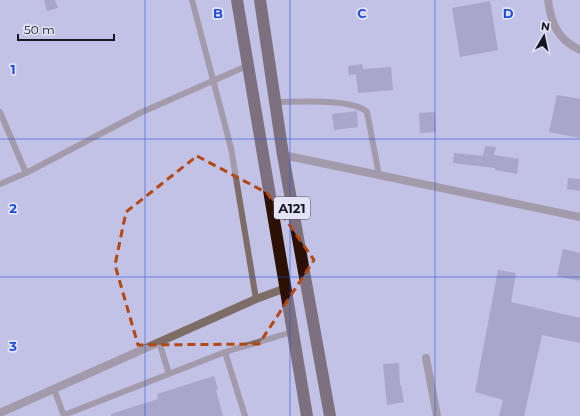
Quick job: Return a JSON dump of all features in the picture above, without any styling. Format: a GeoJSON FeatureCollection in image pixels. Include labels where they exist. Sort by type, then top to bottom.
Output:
{"type":"FeatureCollection","features":[{"type":"Feature","properties":{"kind":"highway","name":"A121"},"geometry":{"type":"LineString","coordinates":[[237,0],[307,416]]}},
{"type":"Feature","properties":{"kind":"highway","name":"A121"},"geometry":{"type":"LineString","coordinates":[[260,0],[283,155],[330,416]]}},
{"type":"Feature","properties":{"kind":"street"},"geometry":{"type":"LineString","coordinates":[[548,0],[550,19],[556,30],[572,46],[580,50]]}},
{"type":"Feature","properties":{"kind":"street"},"geometry":{"type":"LineString","coordinates":[[283,155],[580,217]]}},
{"type":"Feature","properties":{"kind":"street"},"geometry":{"type":"LineString","coordinates":[[0,413],[256,299],[286,288]]}},
{"type":"Feature","properties":{"kind":"street"},"geometry":{"type":"LineString","coordinates":[[426,358],[437,416]]}},
{"type":"Feature","properties":{"kind":"lane"},"geometry":{"type":"LineString","coordinates":[[192,0],[214,80],[235,168],[256,299]]}},
{"type":"Feature","properties":{"kind":"lane"},"geometry":{"type":"LineString","coordinates":[[0,184],[26,173],[142,112],[249,65]]}},
{"type":"Feature","properties":{"kind":"lane"},"geometry":{"type":"LineString","coordinates":[[276,102],[348,104],[361,107],[367,112],[379,175]]}},
{"type":"Feature","properties":{"kind":"lane"},"geometry":{"type":"LineString","coordinates":[[0,112],[26,173]]}},
{"type":"Feature","properties":{"kind":"lane"},"geometry":{"type":"LineString","coordinates":[[54,389],[64,415],[225,352],[292,332]]}},
{"type":"Feature","properties":{"kind":"lane"},"geometry":{"type":"LineString","coordinates":[[159,342],[168,374]]}},
{"type":"Feature","properties":{"kind":"lane"},"geometry":{"type":"LineString","coordinates":[[225,352],[245,416]]}},
{"type":"Feature","properties":{"kind":"highlighted area"},"geometry":{"type":"Polygon","coordinates":[[[197,156],[267,193],[314,260],[259,344],[138,345],[115,265],[126,212],[197,156]]]}},
{"type":"Feature","properties":{"kind":"building"},"geometry":{"type":"Polygon","coordinates":[[[44,0],[55,0],[58,8],[47,11],[44,0]]]}},
{"type":"Feature","properties":{"kind":"building"},"geometry":{"type":"Polygon","coordinates":[[[490,1],[498,50],[460,57],[452,8],[490,1]]]}},
{"type":"Feature","properties":{"kind":"building"},"geometry":{"type":"Polygon","coordinates":[[[362,64],[363,69],[391,67],[393,90],[358,93],[356,74],[349,75],[348,66],[362,64]]]}},
{"type":"Feature","properties":{"kind":"building"},"geometry":{"type":"Polygon","coordinates":[[[557,95],[580,99],[580,138],[549,132],[557,95]]]}},
{"type":"Feature","properties":{"kind":"building"},"geometry":{"type":"Polygon","coordinates":[[[357,111],[358,127],[334,130],[332,114],[357,111]]]}},
{"type":"Feature","properties":{"kind":"building"},"geometry":{"type":"Polygon","coordinates":[[[435,112],[436,132],[420,133],[419,113],[435,112]]]}},
{"type":"Feature","properties":{"kind":"building"},"geometry":{"type":"Polygon","coordinates":[[[485,146],[496,147],[494,155],[519,159],[517,174],[495,170],[495,168],[453,163],[454,153],[483,156],[485,146]]]}},
{"type":"Feature","properties":{"kind":"building"},"geometry":{"type":"Polygon","coordinates":[[[568,178],[580,179],[580,191],[567,189],[568,178]]]}},
{"type":"Feature","properties":{"kind":"building"},"geometry":{"type":"Polygon","coordinates":[[[563,249],[580,253],[580,281],[557,276],[563,249]]]}},
{"type":"Feature","properties":{"kind":"building"},"geometry":{"type":"Polygon","coordinates":[[[498,270],[516,273],[511,302],[580,318],[580,343],[542,335],[524,416],[499,416],[503,400],[475,392],[498,270]]]}},
{"type":"Feature","properties":{"kind":"building"},"geometry":{"type":"Polygon","coordinates":[[[399,363],[400,385],[404,402],[387,405],[383,364],[399,363]]]}},
{"type":"Feature","properties":{"kind":"building"},"geometry":{"type":"Polygon","coordinates":[[[214,376],[223,416],[111,416],[111,414],[158,399],[157,394],[214,376]]]}}]}
